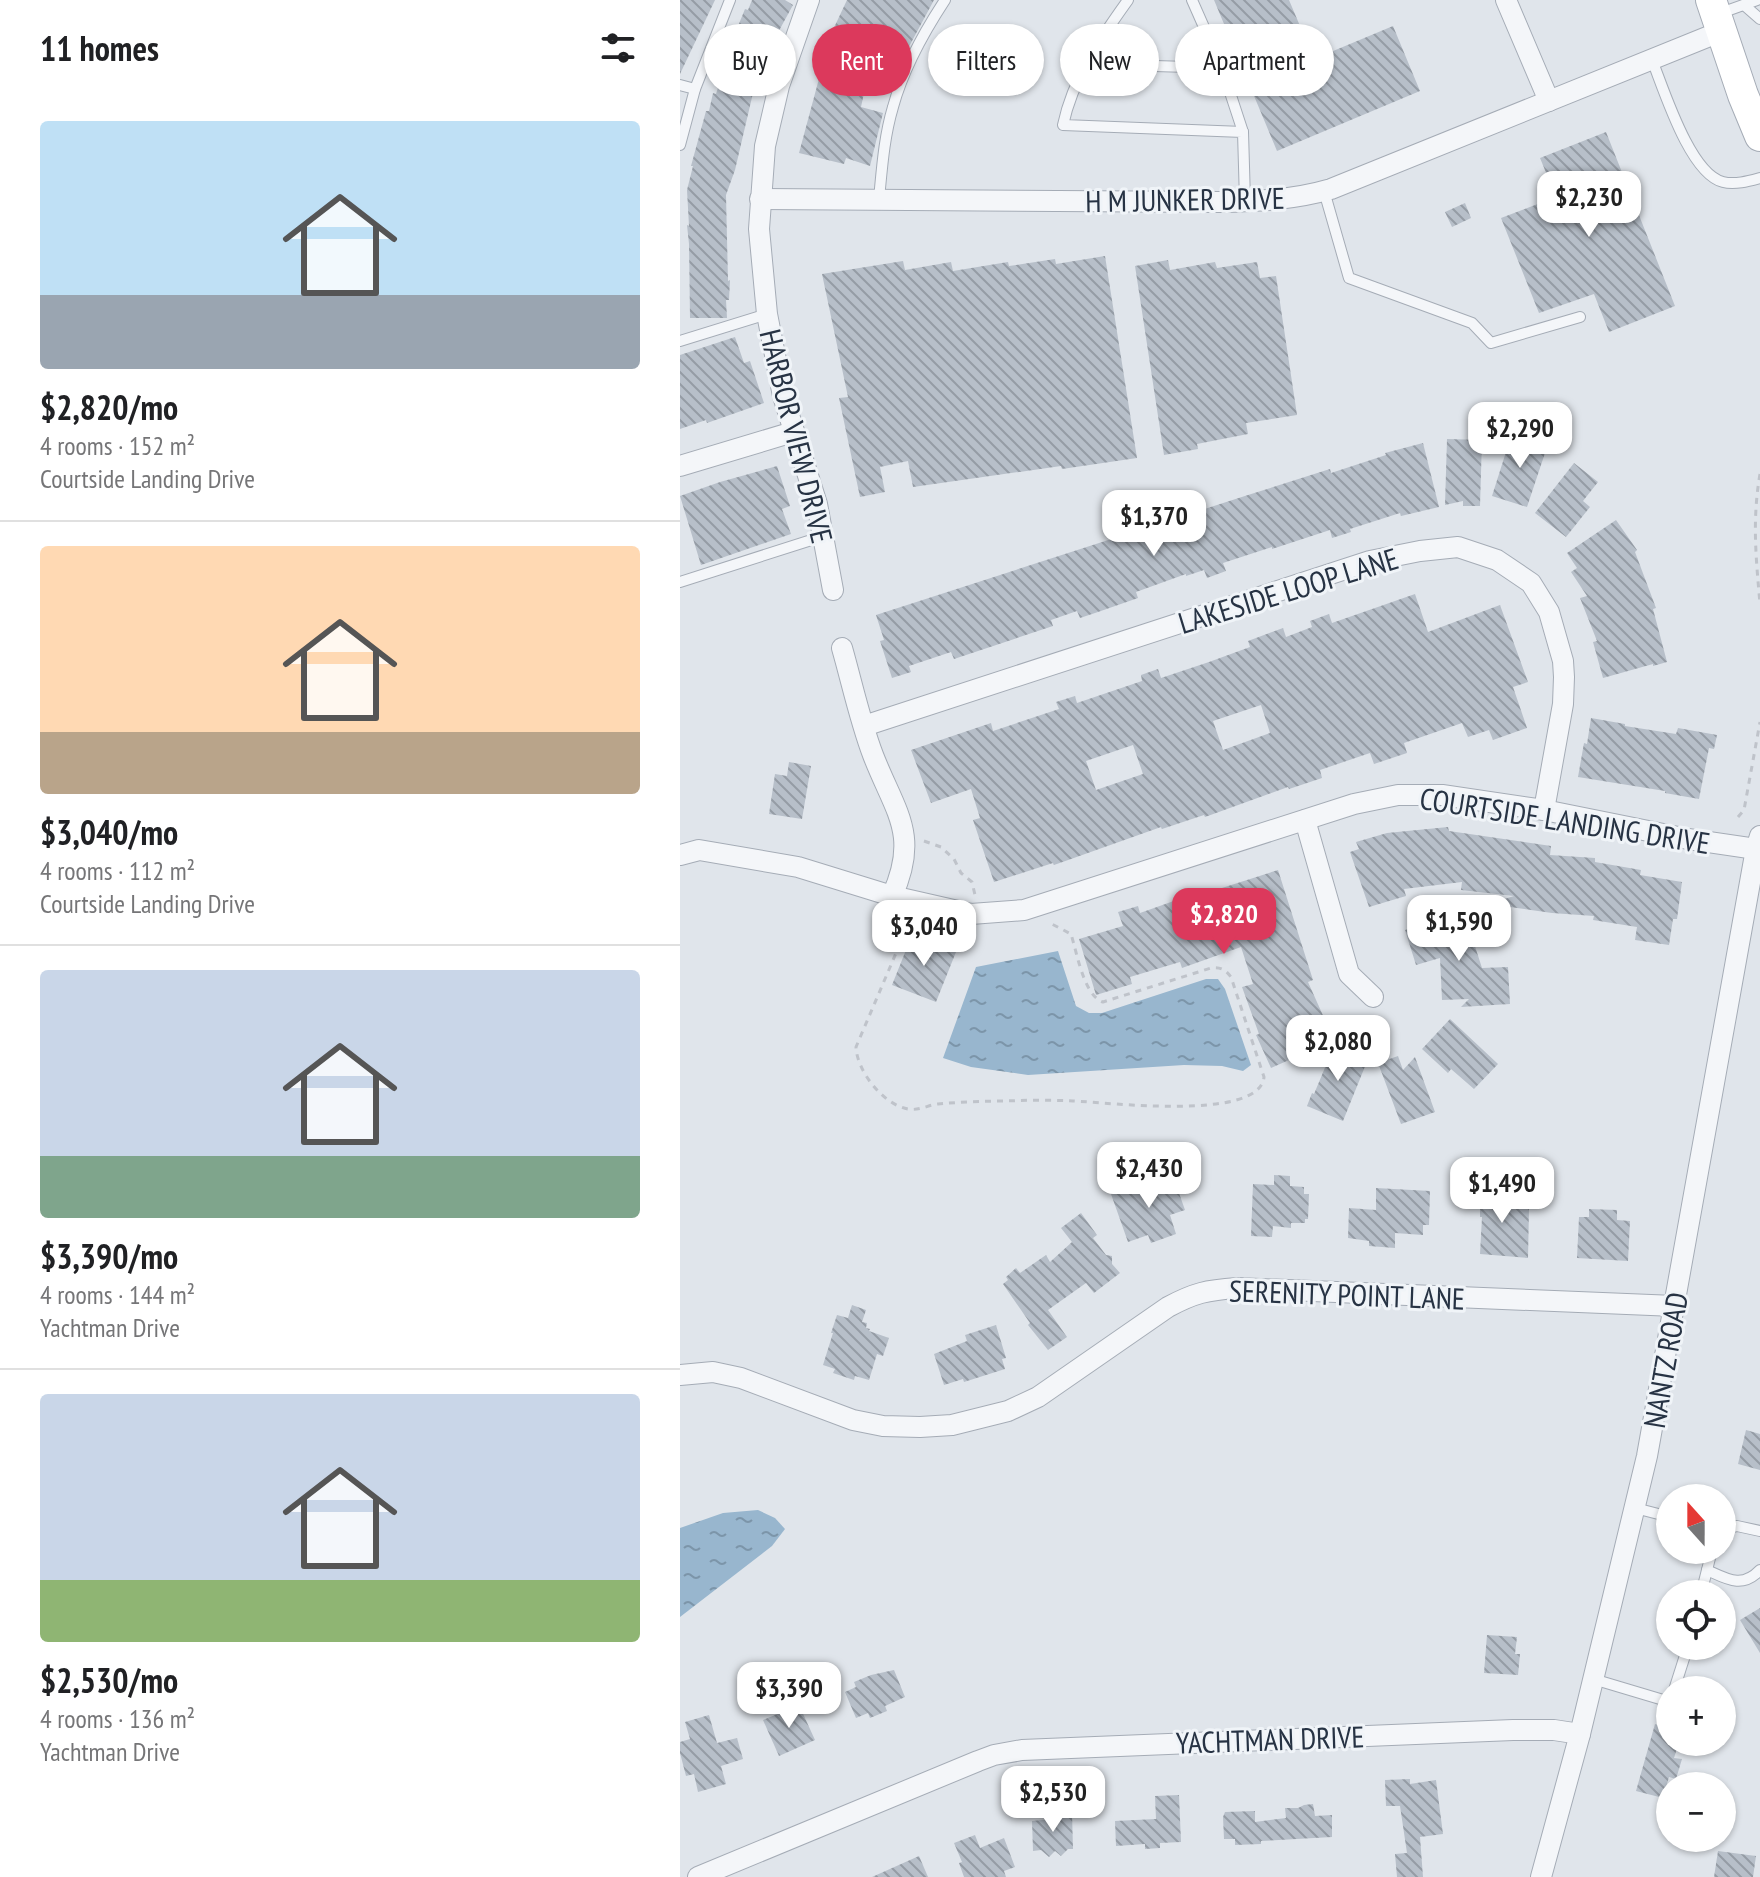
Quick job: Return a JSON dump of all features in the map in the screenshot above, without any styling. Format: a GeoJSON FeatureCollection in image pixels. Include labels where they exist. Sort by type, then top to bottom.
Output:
{"type":"FeatureCollection","features":[{"type":"Feature","properties":{"kind":"main road"},"geometry":{"type":"LineString","coordinates":[[1724,13],[1743,95],[1760,136]]}},
{"type":"Feature","properties":{"kind":"street","name":"HARBOR VIEW DRIVE"},"geometry":{"type":"LineString","coordinates":[[809,0],[779,86],[765,146],[759,229],[767,314],[783,396],[817,504],[833,590]]}},
{"type":"Feature","properties":{"kind":"street"},"geometry":{"type":"LineString","coordinates":[[1506,0],[1549,101]]}},
{"type":"Feature","properties":{"kind":"street","name":"H M JUNKER DRIVE"},"geometry":{"type":"LineString","coordinates":[[760,199],[1245,201],[1304,197],[1652,60],[1724,13]]}},
{"type":"Feature","properties":{"kind":"street"},"geometry":{"type":"LineString","coordinates":[[680,466],[793,432]]}},
{"type":"Feature","properties":{"kind":"street","name":"LAKESIDE LOOP LANE"},"geometry":{"type":"LineString","coordinates":[[864,726],[1370,561],[1458,547],[1497,560],[1520,575],[1531,583],[1549,612],[1563,661],[1564,691],[1544,810]]}},
{"type":"Feature","properties":{"kind":"street"},"geometry":{"type":"LineString","coordinates":[[842,648],[873,754],[901,818],[905,852],[901,875],[892,896]]}},
{"type":"Feature","properties":{"kind":"street","name":"COURTSIDE LANDING DRIVE"},"geometry":{"type":"LineString","coordinates":[[680,855],[699,850],[798,867],[892,896],[971,914],[1024,910],[1354,804],[1398,795],[1442,795],[1544,810],[1688,839],[1758,843]]}},
{"type":"Feature","properties":{"kind":"street"},"geometry":{"type":"LineString","coordinates":[[1305,820],[1349,974],[1373,997]]}},
{"type":"Feature","properties":{"kind":"street","name":"NANTZ ROAD"},"geometry":{"type":"LineString","coordinates":[[1541,1877],[1580,1734],[1647,1456],[1758,843]]}},
{"type":"Feature","properties":{"kind":"street","name":"SERENITY POINT LANE"},"geometry":{"type":"LineString","coordinates":[[680,1375],[713,1372],[741,1378],[853,1420],[883,1426],[952,1425],[1008,1411],[1038,1397],[1168,1307],[1190,1295],[1212,1289],[1675,1306]]}},
{"type":"Feature","properties":{"kind":"street","name":"YACHTMAN DRIVE"},"geometry":{"type":"LineString","coordinates":[[698,1877],[978,1761],[1022,1750],[1513,1730],[1554,1730],[1580,1734]]}},
{"type":"Feature","properties":{"kind":"lane"},"geometry":{"type":"LineString","coordinates":[[680,145],[695,89],[730,0]]}},
{"type":"Feature","properties":{"kind":"lane"},"geometry":{"type":"LineString","coordinates":[[879,199],[883,155],[893,106],[909,67],[945,0]]}},
{"type":"Feature","properties":{"kind":"lane"},"geometry":{"type":"LineString","coordinates":[[1111,24],[1128,0]]}},
{"type":"Feature","properties":{"kind":"lane"},"geometry":{"type":"LineString","coordinates":[[1192,0],[1203,24]]}},
{"type":"Feature","properties":{"kind":"lane"},"geometry":{"type":"LineString","coordinates":[[1724,13],[1757,0]]}},
{"type":"Feature","properties":{"kind":"lane"},"geometry":{"type":"LineString","coordinates":[[1724,13],[1760,19]]}},
{"type":"Feature","properties":{"kind":"lane"},"geometry":{"type":"LineString","coordinates":[[1652,60],[1681,132],[1695,159],[1711,177],[1724,183],[1760,178]]}},
{"type":"Feature","properties":{"kind":"lane"},"geometry":{"type":"LineString","coordinates":[[680,85],[695,89]]}},
{"type":"Feature","properties":{"kind":"lane"},"geometry":{"type":"LineString","coordinates":[[1072,96],[1063,125],[1243,132]]}},
{"type":"Feature","properties":{"kind":"lane"},"geometry":{"type":"LineString","coordinates":[[1231,96],[1243,132],[1245,201]]}},
{"type":"Feature","properties":{"kind":"lane"},"geometry":{"type":"LineString","coordinates":[[1324,191],[1349,278],[1472,323],[1491,343],[1580,317]]}},
{"type":"Feature","properties":{"kind":"lane"},"geometry":{"type":"LineString","coordinates":[[680,341],[767,314]]}},
{"type":"Feature","properties":{"kind":"lane"},"geometry":{"type":"LineString","coordinates":[[680,582],[824,536]]}},
{"type":"Feature","properties":{"kind":"lane"},"geometry":{"type":"LineString","coordinates":[[1635,1508],[1656,1513]]}},
{"type":"Feature","properties":{"kind":"lane"},"geometry":{"type":"LineString","coordinates":[[1736,1526],[1759,1532]]}},
{"type":"Feature","properties":{"kind":"lane"},"geometry":{"type":"LineString","coordinates":[[1704,1580],[1708,1564]]}},
{"type":"Feature","properties":{"kind":"lane"},"geometry":{"type":"LineString","coordinates":[[1707,1570],[1735,1582],[1753,1578],[1760,1570]]}},
{"type":"Feature","properties":{"kind":"lane"},"geometry":{"type":"LineString","coordinates":[[1593,1679],[1656,1698]]}},
{"type":"Feature","properties":{"kind":"path"},"geometry":{"type":"LineString","coordinates":[[1760,474],[1755,507],[1760,604]]}},
{"type":"Feature","properties":{"kind":"path"},"geometry":{"type":"LineString","coordinates":[[1738,817],[1744,810],[1760,722]]}},
{"type":"Feature","properties":{"kind":"path"},"geometry":{"type":"LineString","coordinates":[[920,840],[941,847],[954,859],[961,873],[972,882],[975,895]]}},
{"type":"Feature","properties":{"kind":"path"},"geometry":{"type":"LineString","coordinates":[[908,917],[908,925],[856,1047],[862,1067],[879,1093],[892,1103],[916,1110],[934,1104],[1004,1101],[1073,1101],[1163,1107],[1243,1099],[1264,1083],[1231,977],[1226,970],[1211,968],[1103,1002],[1095,1000],[1089,992],[1071,934],[1044,920]]}},
{"type":"Feature","properties":{"kind":"water"},"geometry":{"type":"Polygon","coordinates":[[[1058,951],[1076,1006],[1089,1013],[1102,1013],[1206,979],[1218,979],[1225,989],[1251,1065],[1243,1071],[1222,1066],[1184,1065],[1028,1075],[971,1067],[943,1058],[976,967],[1058,951]]]}},
{"type":"Feature","properties":{"kind":"water"},"geometry":{"type":"Polygon","coordinates":[[[758,1510],[775,1518],[785,1529],[772,1546],[680,1617],[680,1528],[723,1513],[758,1510]]]}},
{"type":"Feature","properties":{"kind":"building"},"geometry":{"type":"Polygon","coordinates":[[[680,0],[715,0],[680,74],[680,0]]]}},
{"type":"Feature","properties":{"kind":"building"},"geometry":{"type":"Polygon","coordinates":[[[752,0],[785,0],[793,5],[783,24],[739,24],[745,9],[748,10],[752,0]]]}},
{"type":"Feature","properties":{"kind":"building"},"geometry":{"type":"Polygon","coordinates":[[[847,0],[934,0],[912,41],[912,24],[836,24],[847,0]]]}},
{"type":"Feature","properties":{"kind":"building"},"geometry":{"type":"Polygon","coordinates":[[[1214,0],[1289,0],[1299,24],[1224,24],[1214,0]]]}},
{"type":"Feature","properties":{"kind":"building"},"geometry":{"type":"Polygon","coordinates":[[[1393,26],[1420,91],[1277,151],[1254,96],[1334,96],[1334,51],[1393,26]]]}},
{"type":"Feature","properties":{"kind":"building"},"geometry":{"type":"Polygon","coordinates":[[[712,96],[752,96],[726,195],[730,280],[729,300],[726,300],[727,318],[690,318],[687,190],[706,111],[709,111],[712,96]]]}},
{"type":"Feature","properties":{"kind":"building"},"geometry":{"type":"Polygon","coordinates":[[[814,96],[863,96],[861,107],[883,113],[870,166],[846,158],[844,164],[799,153],[814,96]]]}},
{"type":"Feature","properties":{"kind":"building"},"geometry":{"type":"Polygon","coordinates":[[[1606,132],[1675,306],[1609,332],[1594,294],[1539,313],[1501,218],[1556,197],[1540,158],[1606,132]]]}},
{"type":"Feature","properties":{"kind":"building"},"geometry":{"type":"Polygon","coordinates":[[[1465,203],[1471,218],[1452,227],[1445,212],[1465,203]]]}},
{"type":"Feature","properties":{"kind":"building"},"geometry":{"type":"Polygon","coordinates":[[[1105,256],[1137,458],[913,487],[908,461],[880,467],[885,492],[860,497],[839,398],[848,397],[822,274],[903,261],[905,270],[951,262],[953,271],[1008,262],[1009,266],[1055,259],[1056,264],[1105,256]]]}},
{"type":"Feature","properties":{"kind":"building"},"geometry":{"type":"Polygon","coordinates":[[[1168,260],[1170,270],[1215,262],[1217,268],[1257,262],[1260,278],[1276,276],[1297,415],[1246,423],[1248,434],[1197,444],[1198,449],[1164,455],[1135,266],[1168,260]]]}},
{"type":"Feature","properties":{"kind":"building"},"geometry":{"type":"Polygon","coordinates":[[[735,337],[744,363],[750,361],[764,403],[680,429],[680,355],[735,337]]]}},
{"type":"Feature","properties":{"kind":"building"},"geometry":{"type":"Polygon","coordinates":[[[1512,433],[1548,444],[1527,507],[1492,496],[1512,433]]]}},
{"type":"Feature","properties":{"kind":"building"},"geometry":{"type":"Polygon","coordinates":[[[1447,439],[1482,440],[1480,506],[1463,506],[1463,501],[1445,505],[1447,439]]]}},
{"type":"Feature","properties":{"kind":"building"},"geometry":{"type":"Polygon","coordinates":[[[1423,443],[1439,507],[1401,516],[1400,513],[1332,538],[1330,530],[1272,547],[1223,563],[1226,571],[1207,578],[1204,570],[1186,574],[1136,592],[1138,598],[1080,618],[1077,611],[1051,620],[1053,626],[954,659],[951,652],[909,666],[911,672],[892,678],[880,641],[884,640],[876,615],[1330,469],[1331,473],[1423,443]]]}},
{"type":"Feature","properties":{"kind":"building"},"geometry":{"type":"Polygon","coordinates":[[[1574,463],[1598,482],[1583,501],[1590,507],[1566,537],[1535,513],[1574,463]]]}},
{"type":"Feature","properties":{"kind":"building"},"geometry":{"type":"Polygon","coordinates":[[[777,466],[790,506],[782,509],[791,534],[701,565],[680,496],[777,466]]]}},
{"type":"Feature","properties":{"kind":"building"},"geometry":{"type":"Polygon","coordinates":[[[1616,520],[1637,550],[1635,552],[1656,608],[1653,609],[1667,662],[1603,678],[1593,642],[1597,641],[1580,598],[1587,596],[1571,572],[1577,568],[1567,553],[1616,520]]]}},
{"type":"Feature","properties":{"kind":"building"},"geometry":{"type":"Polygon","coordinates":[[[1415,594],[1428,632],[1500,605],[1528,682],[1513,687],[1527,728],[1493,740],[1489,730],[1468,737],[1462,723],[1404,743],[1407,753],[1374,764],[1370,753],[1320,770],[1322,778],[994,882],[973,820],[980,818],[971,789],[931,803],[911,750],[991,723],[993,731],[1059,709],[1056,702],[1075,696],[1077,703],[1142,681],[1141,675],[1158,669],[1161,678],[1250,647],[1248,641],[1283,628],[1286,637],[1312,627],[1310,621],[1329,614],[1332,623],[1415,594]],[[1261,705],[1213,721],[1223,750],[1270,733],[1261,705]],[[1133,745],[1086,761],[1096,790],[1143,774],[1133,745]]]}},
{"type":"Feature","properties":{"kind":"building"},"geometry":{"type":"Polygon","coordinates":[[[1591,718],[1676,734],[1678,728],[1717,735],[1714,749],[1709,748],[1699,799],[1578,777],[1591,718]]]}},
{"type":"Feature","properties":{"kind":"building"},"geometry":{"type":"Polygon","coordinates":[[[789,762],[811,766],[802,819],[769,814],[775,774],[787,776],[789,762]]]}},
{"type":"Feature","properties":{"kind":"building"},"geometry":{"type":"Polygon","coordinates":[[[1448,827],[1449,831],[1551,846],[1550,855],[1595,858],[1595,862],[1641,870],[1640,875],[1682,882],[1677,919],[1673,919],[1669,945],[1635,940],[1637,927],[1593,920],[1594,916],[1489,904],[1514,896],[1461,890],[1462,882],[1404,889],[1406,896],[1369,907],[1350,852],[1359,849],[1356,842],[1387,833],[1448,827]]]}},
{"type":"Feature","properties":{"kind":"building"},"geometry":{"type":"Polygon","coordinates":[[[1278,870],[1313,980],[1308,982],[1334,1040],[1271,1068],[1256,1035],[1259,1034],[1242,987],[1253,984],[1241,947],[1182,968],[1180,962],[1130,977],[1132,984],[1096,995],[1079,939],[1123,926],[1118,912],[1138,906],[1140,913],[1199,892],[1200,895],[1278,870]]]}},
{"type":"Feature","properties":{"kind":"building"},"geometry":{"type":"Polygon","coordinates":[[[1464,912],[1482,968],[1508,967],[1510,1004],[1461,1007],[1469,999],[1442,1000],[1440,958],[1416,965],[1405,930],[1464,912]]]}},
{"type":"Feature","properties":{"kind":"building"},"geometry":{"type":"Polygon","coordinates":[[[912,935],[956,952],[936,1002],[892,985],[912,935]]]}},
{"type":"Feature","properties":{"kind":"building"},"geometry":{"type":"Polygon","coordinates":[[[1450,1019],[1498,1064],[1474,1089],[1451,1069],[1448,1073],[1422,1049],[1450,1019]]]}},
{"type":"Feature","properties":{"kind":"building"},"geometry":{"type":"Polygon","coordinates":[[[1334,1046],[1368,1059],[1343,1121],[1307,1106],[1334,1046]]]}},
{"type":"Feature","properties":{"kind":"building"},"geometry":{"type":"Polygon","coordinates":[[[1398,1056],[1403,1070],[1415,1057],[1435,1112],[1401,1124],[1378,1063],[1398,1056]]]}},
{"type":"Feature","properties":{"kind":"building"},"geometry":{"type":"Polygon","coordinates":[[[1274,1175],[1290,1176],[1290,1186],[1304,1187],[1304,1194],[1309,1194],[1308,1219],[1305,1223],[1291,1223],[1291,1228],[1273,1226],[1272,1237],[1251,1236],[1253,1184],[1274,1185],[1274,1175]]]}},
{"type":"Feature","properties":{"kind":"building"},"geometry":{"type":"Polygon","coordinates":[[[1157,1178],[1159,1184],[1174,1179],[1185,1210],[1170,1215],[1176,1234],[1151,1243],[1148,1235],[1128,1242],[1111,1194],[1157,1178]]]}},
{"type":"Feature","properties":{"kind":"building"},"geometry":{"type":"Polygon","coordinates":[[[1480,1185],[1504,1186],[1504,1207],[1529,1209],[1528,1258],[1480,1254],[1480,1185]]]}},
{"type":"Feature","properties":{"kind":"building"},"geometry":{"type":"Polygon","coordinates":[[[1376,1188],[1430,1191],[1429,1225],[1423,1225],[1423,1235],[1395,1233],[1395,1248],[1369,1246],[1369,1241],[1348,1238],[1349,1208],[1376,1210],[1376,1188]]]}},
{"type":"Feature","properties":{"kind":"building"},"geometry":{"type":"Polygon","coordinates":[[[1589,1209],[1617,1210],[1617,1220],[1630,1221],[1628,1261],[1577,1258],[1579,1217],[1589,1217],[1589,1209]]]}},
{"type":"Feature","properties":{"kind":"building"},"geometry":{"type":"Polygon","coordinates":[[[1081,1213],[1097,1235],[1093,1238],[1106,1255],[1112,1256],[1112,1264],[1120,1273],[1094,1293],[1086,1283],[1048,1310],[1067,1337],[1048,1350],[1028,1325],[1030,1323],[1003,1284],[1016,1268],[1020,1273],[1046,1255],[1050,1262],[1072,1242],[1061,1228],[1081,1213]]]}},
{"type":"Feature","properties":{"kind":"building"},"geometry":{"type":"Polygon","coordinates":[[[852,1305],[866,1310],[862,1322],[867,1323],[869,1331],[889,1338],[883,1356],[877,1354],[869,1380],[855,1376],[854,1380],[833,1373],[835,1369],[823,1365],[837,1315],[848,1318],[852,1305]]]}},
{"type":"Feature","properties":{"kind":"building"},"geometry":{"type":"Polygon","coordinates":[[[996,1325],[1006,1358],[1002,1359],[1005,1369],[944,1385],[934,1354],[967,1341],[965,1335],[996,1325]]]}},
{"type":"Feature","properties":{"kind":"building"},"geometry":{"type":"Polygon","coordinates":[[[1746,1430],[1760,1434],[1760,1470],[1738,1464],[1746,1430]]]}},
{"type":"Feature","properties":{"kind":"building"},"geometry":{"type":"Polygon","coordinates":[[[1760,1608],[1760,1653],[1740,1620],[1760,1608]]]}},
{"type":"Feature","properties":{"kind":"building"},"geometry":{"type":"Polygon","coordinates":[[[1487,1635],[1517,1637],[1515,1654],[1520,1654],[1518,1675],[1484,1673],[1487,1635]]]}},
{"type":"Feature","properties":{"kind":"building"},"geometry":{"type":"Polygon","coordinates":[[[894,1670],[905,1697],[885,1706],[887,1711],[870,1718],[868,1713],[856,1718],[845,1692],[856,1687],[854,1682],[894,1670]]]}},
{"type":"Feature","properties":{"kind":"building"},"geometry":{"type":"Polygon","coordinates":[[[799,1705],[815,1740],[779,1756],[763,1720],[799,1705]]]}},
{"type":"Feature","properties":{"kind":"building"},"geometry":{"type":"Polygon","coordinates":[[[709,1715],[717,1743],[737,1738],[743,1759],[721,1766],[726,1784],[698,1792],[694,1774],[686,1776],[680,1742],[690,1739],[685,1722],[709,1715]]]}},
{"type":"Feature","properties":{"kind":"building"},"geometry":{"type":"Polygon","coordinates":[[[1655,1724],[1656,1756],[1682,1759],[1678,1772],[1656,1772],[1656,1796],[1636,1791],[1655,1724]]]}},
{"type":"Feature","properties":{"kind":"building"},"geometry":{"type":"Polygon","coordinates":[[[1410,1779],[1410,1784],[1436,1780],[1443,1834],[1420,1837],[1423,1877],[1397,1877],[1395,1854],[1407,1853],[1400,1806],[1386,1806],[1385,1780],[1410,1779]]]}},
{"type":"Feature","properties":{"kind":"building"},"geometry":{"type":"Polygon","coordinates":[[[1179,1795],[1181,1842],[1160,1843],[1160,1848],[1145,1849],[1145,1844],[1116,1846],[1115,1821],[1156,1819],[1155,1796],[1179,1795]]]}},
{"type":"Feature","properties":{"kind":"building"},"geometry":{"type":"Polygon","coordinates":[[[1313,1804],[1315,1816],[1332,1815],[1332,1837],[1235,1845],[1235,1839],[1224,1839],[1225,1812],[1255,1811],[1255,1822],[1286,1818],[1285,1808],[1313,1804]]]}},
{"type":"Feature","properties":{"kind":"building"},"geometry":{"type":"Polygon","coordinates":[[[1072,1813],[1073,1849],[1068,1849],[1061,1856],[1055,1851],[1049,1857],[1041,1850],[1033,1851],[1032,1821],[1052,1819],[1052,1814],[1072,1813]]]}},
{"type":"Feature","properties":{"kind":"building"},"geometry":{"type":"Polygon","coordinates":[[[975,1835],[980,1848],[1004,1838],[1015,1867],[1004,1871],[1006,1877],[964,1877],[954,1843],[975,1835]]]}},
{"type":"Feature","properties":{"kind":"building"},"geometry":{"type":"Polygon","coordinates":[[[1718,1852],[1756,1856],[1753,1877],[1714,1877],[1718,1852]]]}},
{"type":"Feature","properties":{"kind":"building"},"geometry":{"type":"Polygon","coordinates":[[[919,1856],[928,1877],[872,1877],[919,1856]]]}}]}
